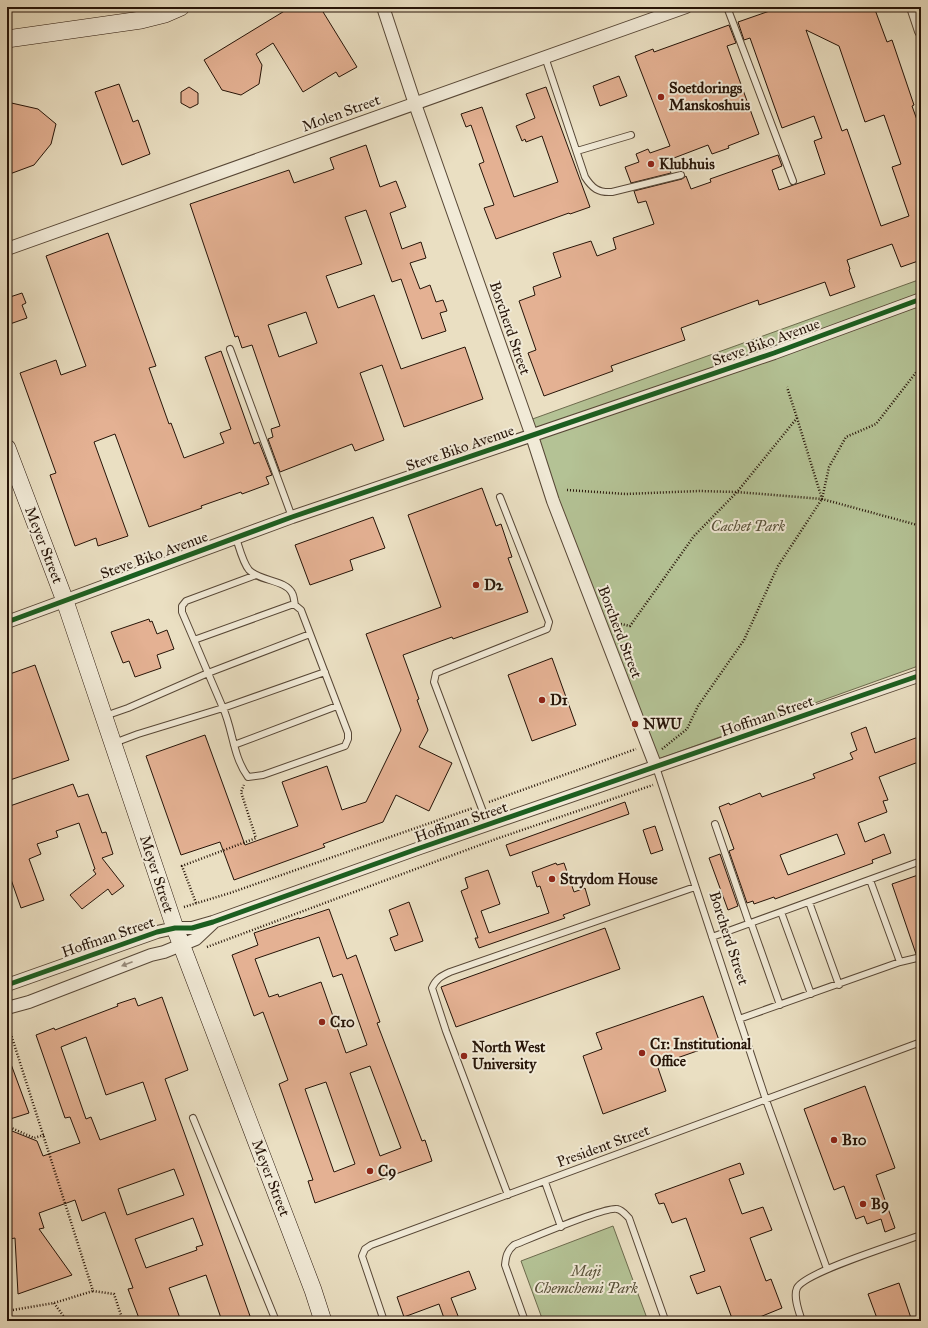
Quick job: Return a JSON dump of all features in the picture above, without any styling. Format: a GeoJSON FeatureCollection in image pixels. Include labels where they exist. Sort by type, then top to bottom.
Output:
{"type":"FeatureCollection","features":[{"type":"Feature","properties":{"kind":"street"},"geometry":{"type":"LineString","coordinates":[[7,39],[141,20],[165,14],[181,7]]}},
{"type":"Feature","properties":{"kind":"street","name":"Borcherd Street"},"geometry":{"type":"LineString","coordinates":[[383,7],[415,104],[532,436],[553,501],[654,762]]}},
{"type":"Feature","properties":{"kind":"street","name":"Molen Street"},"geometry":{"type":"LineString","coordinates":[[7,250],[686,7]]}},
{"type":"Feature","properties":{"kind":"street"},"geometry":{"type":"LineString","coordinates":[[913,7],[921,31]]}},
{"type":"Feature","properties":{"kind":"street","name":"Steve Biko Avenue"},"geometry":{"type":"LineString","coordinates":[[7,622],[292,517],[767,355],[921,299]]}},
{"type":"Feature","properties":{"kind":"street","name":"Meyer Street"},"geometry":{"type":"LineString","coordinates":[[7,448],[65,601],[105,716],[175,928],[313,1290],[323,1321]]}},
{"type":"Feature","properties":{"kind":"street","name":"Hoffman Street"},"geometry":{"type":"LineString","coordinates":[[7,985],[157,932],[175,928],[192,928],[213,922],[488,825],[654,762],[921,675]]}},
{"type":"Feature","properties":{"kind":"street","name":"Hoffman Street"},"geometry":{"type":"LineString","coordinates":[[7,1008],[29,1002],[151,955],[164,952],[196,938],[213,922]]}},
{"type":"Feature","properties":{"kind":"lane"},"geometry":{"type":"LineString","coordinates":[[727,7],[793,181]]}},
{"type":"Feature","properties":{"kind":"lane"},"geometry":{"type":"LineString","coordinates":[[546,57],[585,177],[595,190],[603,193],[612,192],[681,175]]}},
{"type":"Feature","properties":{"kind":"lane"},"geometry":{"type":"LineString","coordinates":[[577,151],[631,135]]}},
{"type":"Feature","properties":{"kind":"lane"},"geometry":{"type":"LineString","coordinates":[[230,348],[292,517]]}},
{"type":"Feature","properties":{"kind":"lane"},"geometry":{"type":"LineString","coordinates":[[488,825],[434,682],[436,673],[547,629],[550,622],[500,497]]}},
{"type":"Feature","properties":{"kind":"lane"},"geometry":{"type":"LineString","coordinates":[[236,538],[248,570],[256,575],[289,588],[293,594],[295,605],[301,610],[348,733],[348,739],[345,746],[263,775],[248,777],[244,771],[234,745],[223,708],[182,612],[182,606],[186,601],[256,575]]}},
{"type":"Feature","properties":{"kind":"lane"},"geometry":{"type":"LineString","coordinates":[[194,640],[291,605],[295,605]]}},
{"type":"Feature","properties":{"kind":"lane"},"geometry":{"type":"LineString","coordinates":[[105,716],[128,708],[208,673],[310,634]]}},
{"type":"Feature","properties":{"kind":"lane"},"geometry":{"type":"LineString","coordinates":[[114,743],[138,734],[223,708],[324,672]]}},
{"type":"Feature","properties":{"kind":"lane"},"geometry":{"type":"LineString","coordinates":[[234,745],[337,706]]}},
{"type":"Feature","properties":{"kind":"lane","name":"Borcherd Street"},"geometry":{"type":"LineString","coordinates":[[654,762],[766,1100],[827,1269]]}},
{"type":"Feature","properties":{"kind":"lane"},"geometry":{"type":"LineString","coordinates":[[715,824],[780,1005]]}},
{"type":"Feature","properties":{"kind":"lane"},"geometry":{"type":"LineString","coordinates":[[712,937],[921,861]]}},
{"type":"Feature","properties":{"kind":"lane"},"geometry":{"type":"LineString","coordinates":[[870,880],[900,962]]}},
{"type":"Feature","properties":{"kind":"lane"},"geometry":{"type":"LineString","coordinates":[[508,1195],[446,1030],[432,988],[435,980],[450,972],[696,887]]}},
{"type":"Feature","properties":{"kind":"lane"},"geometry":{"type":"LineString","coordinates":[[810,902],[839,985]]}},
{"type":"Feature","properties":{"kind":"lane"},"geometry":{"type":"LineString","coordinates":[[780,912],[811,994]]}},
{"type":"Feature","properties":{"kind":"lane"},"geometry":{"type":"LineString","coordinates":[[739,1019],[839,985],[900,962],[921,957]]}},
{"type":"Feature","properties":{"kind":"lane","name":"President Street"},"geometry":{"type":"LineString","coordinates":[[384,1321],[362,1256],[365,1249],[371,1245],[921,1042]]}},
{"type":"Feature","properties":{"kind":"lane"},"geometry":{"type":"LineString","coordinates":[[193,1118],[276,1321]]}},
{"type":"Feature","properties":{"kind":"lane"},"geometry":{"type":"LineString","coordinates":[[545,1182],[561,1227]]}},
{"type":"Feature","properties":{"kind":"lane"},"geometry":{"type":"LineString","coordinates":[[525,1321],[505,1265],[506,1256],[509,1249],[514,1245],[608,1209],[617,1208],[628,1218],[631,1225],[664,1317],[664,1321]]}},
{"type":"Feature","properties":{"kind":"lane"},"geometry":{"type":"LineString","coordinates":[[802,1321],[796,1299],[797,1289],[801,1282],[827,1269],[921,1235]]}},
{"type":"Feature","properties":{"kind":"path"},"geometry":{"type":"LineString","coordinates":[[654,762],[687,729],[698,706],[744,640],[778,566],[822,499],[829,467],[846,436],[876,424],[921,366]]}},
{"type":"Feature","properties":{"kind":"path"},"geometry":{"type":"LineString","coordinates":[[787,387],[822,499]]}},
{"type":"Feature","properties":{"kind":"path"},"geometry":{"type":"LineString","coordinates":[[598,618],[630,626],[694,536],[737,492],[796,418]]}},
{"type":"Feature","properties":{"kind":"path"},"geometry":{"type":"LineString","coordinates":[[567,490],[626,494],[699,491],[737,492],[822,499],[921,526]]}},
{"type":"Feature","properties":{"kind":"path"},"geometry":{"type":"LineString","coordinates":[[184,907],[230,893],[647,745]]}},
{"type":"Feature","properties":{"kind":"path"},"geometry":{"type":"LineString","coordinates":[[196,904],[182,866],[256,838],[241,792],[248,777]]}},
{"type":"Feature","properties":{"kind":"path"},"geometry":{"type":"LineString","coordinates":[[200,949],[496,839],[661,782]]}},
{"type":"Feature","properties":{"kind":"path"},"geometry":{"type":"LineString","coordinates":[[8,1025],[93,1291]]}},
{"type":"Feature","properties":{"kind":"path"},"geometry":{"type":"LineString","coordinates":[[7,1126],[34,1138],[44,1135]]}},
{"type":"Feature","properties":{"kind":"path"},"geometry":{"type":"LineString","coordinates":[[7,1311],[54,1303],[93,1291],[114,1294],[123,1321]]}},
{"type":"Feature","properties":{"kind":"path"},"geometry":{"type":"LineString","coordinates":[[54,1303],[67,1321]]}},
{"type":"Feature","properties":{"kind":"green space","name":"Cachet Park"},"geometry":{"type":"Polygon","coordinates":[[[921,279],[921,665],[650,762],[527,421],[921,279]]]}},
{"type":"Feature","properties":{"kind":"green space","name":"Maji Chemchemi Park"},"geometry":{"type":"Polygon","coordinates":[[[613,1226],[648,1321],[543,1321],[521,1261],[613,1226]]]}},
{"type":"Feature","properties":{"kind":"building"},"geometry":{"type":"Polygon","coordinates":[[[291,7],[320,7],[357,67],[339,77],[336,72],[303,92],[273,43],[256,54],[262,65],[259,84],[241,95],[222,90],[204,60],[291,7]]]}},
{"type":"Feature","properties":{"kind":"building"},"geometry":{"type":"Polygon","coordinates":[[[781,7],[874,7],[887,42],[892,40],[914,105],[912,106],[921,131],[921,260],[901,267],[892,244],[847,260],[855,287],[830,296],[825,282],[759,305],[758,300],[681,328],[685,340],[611,366],[613,371],[544,396],[528,353],[536,350],[519,301],[535,295],[533,287],[561,277],[553,253],[591,241],[597,256],[616,249],[613,238],[654,224],[646,201],[638,203],[634,191],[682,179],[686,176],[691,189],[711,182],[710,179],[778,155],[782,166],[772,170],[779,190],[825,174],[814,141],[822,138],[814,116],[782,128],[750,38],[744,40],[738,22],[781,7]],[[806,30],[842,131],[847,129],[881,226],[909,216],[892,167],[901,164],[884,115],[865,122],[839,46],[806,30]]]}},
{"type":"Feature","properties":{"kind":"building"},"geometry":{"type":"Polygon","coordinates":[[[729,25],[736,43],[727,46],[759,134],[712,154],[708,145],[666,161],[671,173],[631,183],[625,167],[639,162],[636,154],[648,149],[650,153],[670,146],[635,56],[653,49],[654,52],[729,25]]]}},
{"type":"Feature","properties":{"kind":"building"},"geometry":{"type":"Polygon","coordinates":[[[619,76],[627,96],[600,106],[593,86],[619,76]]]}},
{"type":"Feature","properties":{"kind":"building"},"geometry":{"type":"Polygon","coordinates":[[[119,84],[133,122],[138,120],[150,154],[122,165],[95,92],[119,84]]]}},
{"type":"Feature","properties":{"kind":"building"},"geometry":{"type":"Polygon","coordinates":[[[189,87],[198,93],[198,104],[190,108],[181,103],[181,92],[189,87]]]}},
{"type":"Feature","properties":{"kind":"building"},"geometry":{"type":"Polygon","coordinates":[[[546,87],[590,207],[496,239],[484,208],[494,205],[479,164],[484,162],[471,125],[466,127],[461,114],[482,107],[514,197],[558,182],[542,136],[526,142],[525,139],[522,141],[516,126],[535,118],[526,94],[546,87]]]}},
{"type":"Feature","properties":{"kind":"building"},"geometry":{"type":"Polygon","coordinates":[[[7,102],[38,109],[56,124],[51,144],[34,165],[7,175],[7,102]]]}},
{"type":"Feature","properties":{"kind":"building"},"geometry":{"type":"Polygon","coordinates":[[[366,145],[380,187],[396,181],[406,207],[390,213],[402,249],[421,242],[426,258],[410,263],[420,289],[430,285],[436,302],[443,300],[447,311],[440,313],[446,331],[422,339],[401,279],[392,282],[366,210],[345,217],[362,264],[326,276],[338,308],[374,295],[401,369],[465,347],[483,399],[404,427],[382,365],[360,373],[384,440],[355,451],[352,444],[280,472],[268,439],[273,437],[271,429],[280,426],[252,345],[242,348],[238,336],[235,337],[190,204],[289,170],[294,183],[334,169],[330,158],[366,145]],[[306,312],[268,325],[279,357],[317,343],[306,312]]]}},
{"type":"Feature","properties":{"kind":"building"},"geometry":{"type":"Polygon","coordinates":[[[108,233],[156,366],[149,368],[169,424],[171,423],[184,458],[224,443],[220,433],[231,429],[205,357],[221,351],[254,444],[259,442],[272,475],[266,477],[269,484],[242,494],[241,492],[201,506],[202,508],[149,527],[115,434],[94,442],[128,536],[98,546],[96,538],[75,546],[50,475],[56,473],[20,373],[56,360],[61,375],[86,366],[46,256],[108,233]]]}},
{"type":"Feature","properties":{"kind":"building"},"geometry":{"type":"Polygon","coordinates":[[[22,293],[26,303],[22,305],[27,318],[7,325],[7,298],[22,293]]]}},
{"type":"Feature","properties":{"kind":"building"},"geometry":{"type":"Polygon","coordinates":[[[482,488],[496,526],[501,524],[512,557],[508,558],[528,612],[403,655],[419,699],[417,700],[428,730],[419,747],[452,763],[429,811],[396,795],[383,822],[323,844],[325,847],[234,880],[220,842],[181,855],[146,756],[205,735],[245,845],[298,826],[282,782],[327,766],[342,810],[366,802],[401,730],[366,634],[441,607],[408,515],[482,488]]]}},
{"type":"Feature","properties":{"kind":"building"},"geometry":{"type":"Polygon","coordinates":[[[373,517],[385,548],[350,560],[353,570],[310,585],[295,545],[373,517]]]}},
{"type":"Feature","properties":{"kind":"building"},"geometry":{"type":"Polygon","coordinates":[[[149,619],[150,622],[152,621],[157,634],[167,630],[174,649],[157,655],[161,668],[135,677],[129,661],[123,663],[111,632],[149,619]]]}},
{"type":"Feature","properties":{"kind":"building","name":"D1"},"geometry":{"type":"Polygon","coordinates":[[[552,658],[576,725],[532,741],[508,675],[552,658]]]}},
{"type":"Feature","properties":{"kind":"building"},"geometry":{"type":"Polygon","coordinates":[[[35,665],[69,760],[7,781],[7,675],[35,665]]]}},
{"type":"Feature","properties":{"kind":"building"},"geometry":{"type":"Polygon","coordinates":[[[866,727],[875,753],[921,736],[921,761],[879,777],[888,800],[883,801],[887,812],[858,823],[865,842],[884,834],[891,853],[872,860],[873,863],[775,899],[774,897],[754,904],[753,901],[747,903],[729,851],[734,849],[719,807],[729,803],[730,805],[760,793],[762,797],[815,778],[813,774],[853,759],[850,753],[857,750],[851,733],[866,727]],[[837,834],[780,855],[788,875],[845,854],[837,834]]]}},
{"type":"Feature","properties":{"kind":"building"},"geometry":{"type":"Polygon","coordinates":[[[73,784],[78,797],[88,794],[102,833],[106,832],[113,854],[102,858],[124,886],[112,895],[108,889],[82,909],[70,895],[96,874],[93,870],[95,869],[79,823],[56,831],[58,837],[37,844],[41,854],[29,859],[44,900],[21,908],[7,868],[7,807],[73,784]]]}},
{"type":"Feature","properties":{"kind":"building"},"geometry":{"type":"Polygon","coordinates":[[[625,802],[629,814],[510,856],[506,845],[625,802]]]}},
{"type":"Feature","properties":{"kind":"building"},"geometry":{"type":"Polygon","coordinates":[[[655,826],[663,850],[651,854],[643,830],[655,826]]]}},
{"type":"Feature","properties":{"kind":"building"},"geometry":{"type":"Polygon","coordinates":[[[720,854],[738,906],[728,910],[709,858],[720,854]]]}},
{"type":"Feature","properties":{"kind":"building"},"geometry":{"type":"Polygon","coordinates":[[[556,863],[557,865],[564,863],[574,892],[585,888],[590,905],[563,915],[565,918],[479,948],[475,938],[478,938],[461,891],[468,888],[465,878],[488,870],[500,904],[481,911],[489,933],[549,913],[540,886],[537,887],[532,872],[556,863]]]}},
{"type":"Feature","properties":{"kind":"building"},"geometry":{"type":"Polygon","coordinates":[[[921,874],[921,953],[916,954],[892,884],[921,874]]]}},
{"type":"Feature","properties":{"kind":"building"},"geometry":{"type":"Polygon","coordinates":[[[409,902],[423,941],[395,951],[390,938],[398,935],[389,910],[409,902]]]}},
{"type":"Feature","properties":{"kind":"building"},"geometry":{"type":"Polygon","coordinates":[[[329,909],[347,959],[356,955],[380,1022],[377,1023],[422,1141],[425,1140],[432,1161],[315,1203],[308,1181],[313,1180],[279,1084],[288,1080],[263,1012],[254,1016],[232,955],[258,945],[254,933],[329,909]],[[319,937],[255,959],[269,997],[278,994],[279,997],[321,982],[346,1053],[367,1045],[342,974],[333,977],[319,937]],[[370,1066],[350,1073],[380,1156],[401,1148],[370,1066]],[[326,1082],[305,1089],[334,1172],[355,1164],[326,1082]]]}},
{"type":"Feature","properties":{"kind":"building"},"geometry":{"type":"Polygon","coordinates":[[[605,928],[620,969],[456,1027],[441,987],[605,928]]]}},
{"type":"Feature","properties":{"kind":"building","name":"C1: Institutional Office"},"geometry":{"type":"Polygon","coordinates":[[[703,996],[720,1043],[657,1065],[666,1091],[603,1114],[583,1056],[602,1049],[596,1033],[703,996]]]}},
{"type":"Feature","properties":{"kind":"building"},"geometry":{"type":"Polygon","coordinates":[[[162,997],[188,1070],[165,1079],[250,1316],[236,1321],[222,1321],[206,1275],[169,1288],[181,1321],[140,1321],[128,1289],[133,1288],[105,1212],[82,1221],[75,1200],[39,1213],[44,1228],[39,1229],[72,1275],[18,1294],[15,1238],[10,1239],[7,1230],[7,1129],[37,1141],[43,1156],[80,1143],[70,1117],[65,1118],[36,1035],[54,1028],[55,1030],[135,998],[138,1006],[162,997]],[[86,1037],[61,1047],[86,1119],[91,1117],[100,1140],[156,1120],[143,1082],[106,1095],[86,1037]],[[174,1169],[118,1189],[127,1215],[184,1195],[174,1169]],[[193,1218],[135,1239],[146,1268],[197,1250],[196,1247],[203,1245],[193,1218]]]}},
{"type":"Feature","properties":{"kind":"building"},"geometry":{"type":"Polygon","coordinates":[[[8,1056],[29,1113],[7,1120],[7,1057],[8,1056]]]}},
{"type":"Feature","properties":{"kind":"building","name":"B10"},"geometry":{"type":"Polygon","coordinates":[[[865,1086],[895,1168],[876,1175],[895,1228],[885,1232],[881,1219],[867,1224],[864,1216],[856,1219],[844,1186],[834,1190],[804,1109],[865,1086]]]}},
{"type":"Feature","properties":{"kind":"building"},"geometry":{"type":"Polygon","coordinates":[[[740,1163],[744,1174],[729,1179],[742,1214],[763,1207],[772,1230],[750,1238],[766,1281],[771,1279],[782,1308],[750,1321],[733,1321],[720,1286],[697,1294],[690,1276],[705,1271],[686,1218],[672,1223],[664,1203],[659,1204],[655,1194],[740,1163]]]}},
{"type":"Feature","properties":{"kind":"building"},"geometry":{"type":"Polygon","coordinates":[[[469,1271],[476,1289],[451,1298],[460,1321],[445,1321],[439,1304],[404,1317],[397,1297],[469,1271]]]}},
{"type":"Feature","properties":{"kind":"building"},"geometry":{"type":"Polygon","coordinates":[[[899,1283],[912,1321],[878,1321],[868,1294],[899,1283]]]}},
{"type":"Feature","properties":{"kind":"cycle path"},"geometry":{"type":"LineString","coordinates":[[7,622],[292,517],[774,353],[921,299]]}},
{"type":"Feature","properties":{"kind":"cycle path"},"geometry":{"type":"LineString","coordinates":[[7,985],[157,932],[175,928],[192,928],[213,922],[417,849],[921,675]]}},
{"type":"Feature","properties":{"kind":"place","name":"Soetdorings Manskoshuis"},"geometry":{"type":"Point","coordinates":[661,97]}},
{"type":"Feature","properties":{"kind":"place","name":"Klubhuis"},"geometry":{"type":"Point","coordinates":[651,164]}},
{"type":"Feature","properties":{"kind":"place","name":"D2"},"geometry":{"type":"Point","coordinates":[476,585]}},
{"type":"Feature","properties":{"kind":"place","name":"D1"},"geometry":{"type":"Point","coordinates":[542,700]}},
{"type":"Feature","properties":{"kind":"place","name":"NWU"},"geometry":{"type":"Point","coordinates":[635,724]}},
{"type":"Feature","properties":{"kind":"place","name":"Strydom House"},"geometry":{"type":"Point","coordinates":[552,879]}},
{"type":"Feature","properties":{"kind":"place","name":"C10"},"geometry":{"type":"Point","coordinates":[322,1022]}},
{"type":"Feature","properties":{"kind":"place","name":"C1: Institutional Office"},"geometry":{"type":"Point","coordinates":[642,1053]}},
{"type":"Feature","properties":{"kind":"place","name":"North West University"},"geometry":{"type":"Point","coordinates":[464,1056]}},
{"type":"Feature","properties":{"kind":"place","name":"B10"},"geometry":{"type":"Point","coordinates":[834,1140]}},
{"type":"Feature","properties":{"kind":"place","name":"C9"},"geometry":{"type":"Point","coordinates":[370,1171]}},
{"type":"Feature","properties":{"kind":"place","name":"B9"},"geometry":{"type":"Point","coordinates":[863,1204]}}]}
